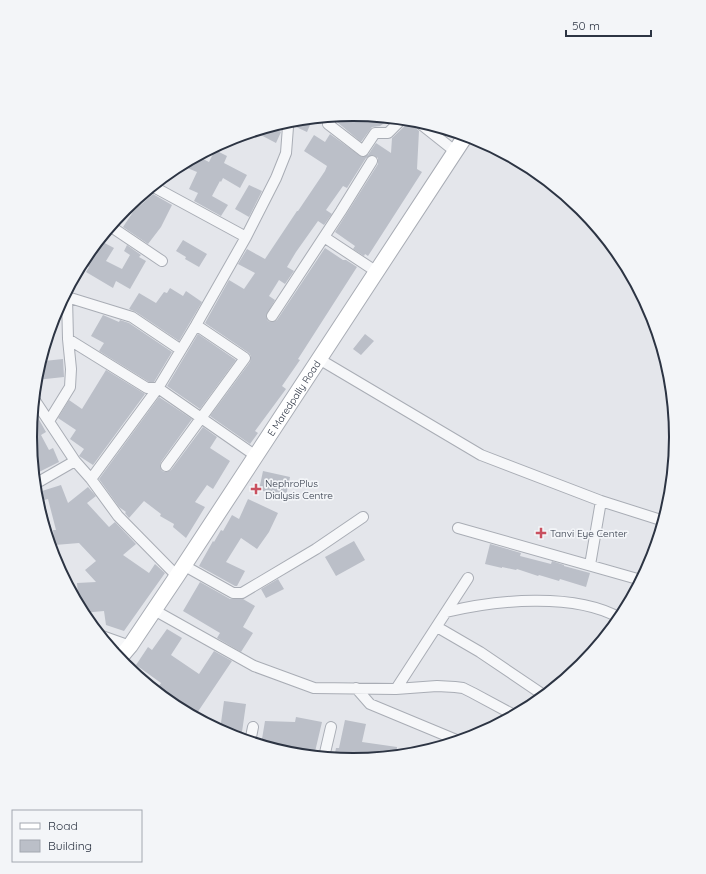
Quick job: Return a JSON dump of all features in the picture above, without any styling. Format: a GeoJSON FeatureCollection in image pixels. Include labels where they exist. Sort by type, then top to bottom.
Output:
{"type":"FeatureCollection","features":[{"type":"Feature","properties":{"kind":"main road","name":"E Maredpally Road"},"geometry":{"type":"LineString","coordinates":[[124,654],[256,456],[463,141]]}},
{"type":"Feature","properties":{"kind":"street"},"geometry":{"type":"LineString","coordinates":[[329,122],[328,124],[362,151],[375,133],[388,133],[397,124]]}},
{"type":"Feature","properties":{"kind":"street"},"geometry":{"type":"LineString","coordinates":[[91,479],[158,388],[246,237],[276,178],[286,153],[288,128]]}},
{"type":"Feature","properties":{"kind":"street"},"geometry":{"type":"LineString","coordinates":[[429,130],[456,152]]}},
{"type":"Feature","properties":{"kind":"street"},"geometry":{"type":"LineString","coordinates":[[272,316],[372,161]]}},
{"type":"Feature","properties":{"kind":"street"},"geometry":{"type":"LineString","coordinates":[[156,190],[246,237]]}},
{"type":"Feature","properties":{"kind":"street"},"geometry":{"type":"LineString","coordinates":[[115,229],[162,261]]}},
{"type":"Feature","properties":{"kind":"street"},"geometry":{"type":"LineString","coordinates":[[324,237],[377,272]]}},
{"type":"Feature","properties":{"kind":"street"},"geometry":{"type":"LineString","coordinates":[[70,297],[132,317],[181,350]]}},
{"type":"Feature","properties":{"kind":"street"},"geometry":{"type":"LineString","coordinates":[[49,421],[70,387],[71,369],[66,306]]}},
{"type":"Feature","properties":{"kind":"street"},"geometry":{"type":"LineString","coordinates":[[166,466],[245,358],[196,325]]}},
{"type":"Feature","properties":{"kind":"street"},"geometry":{"type":"LineString","coordinates":[[68,339],[146,388],[158,388],[256,456]]}},
{"type":"Feature","properties":{"kind":"street"},"geometry":{"type":"LineString","coordinates":[[319,359],[481,455],[601,501],[658,519]]}},
{"type":"Feature","properties":{"kind":"street"},"geometry":{"type":"LineString","coordinates":[[39,406],[75,461],[91,479],[118,516],[180,570],[233,593],[242,593],[316,549],[363,517]]}},
{"type":"Feature","properties":{"kind":"street"},"geometry":{"type":"LineString","coordinates":[[40,481],[75,461]]}},
{"type":"Feature","properties":{"kind":"street"},"geometry":{"type":"LineString","coordinates":[[590,565],[601,501]]}},
{"type":"Feature","properties":{"kind":"street"},"geometry":{"type":"LineString","coordinates":[[458,528],[635,578]]}},
{"type":"Feature","properties":{"kind":"street"},"geometry":{"type":"LineString","coordinates":[[396,689],[468,578]]}},
{"type":"Feature","properties":{"kind":"street"},"geometry":{"type":"LineString","coordinates":[[446,612],[472,606],[536,601],[566,602],[586,605],[615,615]]}},
{"type":"Feature","properties":{"kind":"street"},"geometry":{"type":"LineString","coordinates":[[154,610],[254,666],[314,688],[396,689],[437,686],[463,688],[509,712]]}},
{"type":"Feature","properties":{"kind":"street"},"geometry":{"type":"LineString","coordinates":[[436,627],[480,652],[539,692]]}},
{"type":"Feature","properties":{"kind":"street"},"geometry":{"type":"LineString","coordinates":[[110,639],[130,646]]}},
{"type":"Feature","properties":{"kind":"street"},"geometry":{"type":"LineString","coordinates":[[356,688],[370,704],[450,737]]}},
{"type":"Feature","properties":{"kind":"street"},"geometry":{"type":"LineString","coordinates":[[251,736],[253,727]]}},
{"type":"Feature","properties":{"kind":"street"},"geometry":{"type":"LineString","coordinates":[[325,751],[331,727]]}},
{"type":"Feature","properties":{"kind":"building"},"geometry":{"type":"Polygon","coordinates":[[[353,121],[384,123],[380,126],[372,127],[361,142],[337,122],[353,121]]]}},
{"type":"Feature","properties":{"kind":"building"},"geometry":{"type":"Polygon","coordinates":[[[310,124],[307,132],[295,126],[310,124]]]}},
{"type":"Feature","properties":{"kind":"building"},"geometry":{"type":"Polygon","coordinates":[[[405,126],[414,127],[419,131],[417,169],[422,172],[368,256],[365,254],[364,256],[353,249],[355,246],[335,232],[378,164],[378,158],[373,155],[366,158],[347,188],[343,186],[326,210],[332,214],[324,225],[318,221],[296,252],[287,267],[294,271],[285,284],[279,280],[269,296],[275,300],[266,316],[268,321],[272,322],[277,320],[325,248],[357,267],[298,359],[300,360],[282,386],[286,389],[255,431],[258,433],[250,444],[210,416],[250,362],[251,356],[249,353],[205,323],[229,280],[244,289],[255,273],[238,264],[247,249],[265,259],[325,171],[327,166],[304,151],[314,135],[325,142],[330,134],[362,157],[368,155],[376,143],[391,153],[392,138],[405,126]]]}},
{"type":"Feature","properties":{"kind":"building"},"geometry":{"type":"Polygon","coordinates":[[[278,130],[281,132],[276,143],[261,135],[278,130]]]}},
{"type":"Feature","properties":{"kind":"building"},"geometry":{"type":"Polygon","coordinates":[[[218,152],[227,156],[224,163],[247,175],[240,188],[223,178],[221,182],[220,181],[212,196],[228,205],[221,216],[194,201],[198,193],[189,189],[197,172],[187,168],[203,159],[209,162],[213,154],[218,152]]]}},
{"type":"Feature","properties":{"kind":"building"},"geometry":{"type":"Polygon","coordinates":[[[249,185],[262,191],[249,217],[235,209],[249,185]]]}},
{"type":"Feature","properties":{"kind":"building"},"geometry":{"type":"Polygon","coordinates":[[[153,194],[172,205],[161,227],[148,244],[123,227],[133,212],[153,194]]]}},
{"type":"Feature","properties":{"kind":"building"},"geometry":{"type":"Polygon","coordinates":[[[183,240],[207,254],[199,267],[185,259],[186,257],[176,251],[183,240]]]}},
{"type":"Feature","properties":{"kind":"building"},"geometry":{"type":"Polygon","coordinates":[[[104,243],[114,248],[106,261],[122,269],[130,255],[124,251],[127,245],[141,255],[139,257],[146,261],[130,289],[116,281],[113,288],[86,272],[89,267],[87,266],[90,261],[104,243]]]}},
{"type":"Feature","properties":{"kind":"building"},"geometry":{"type":"Polygon","coordinates":[[[170,288],[183,296],[186,291],[202,302],[179,341],[136,312],[129,309],[139,293],[156,303],[164,292],[167,293],[170,288]]]}},
{"type":"Feature","properties":{"kind":"building"},"geometry":{"type":"Polygon","coordinates":[[[103,315],[119,322],[120,320],[129,323],[172,352],[154,382],[149,382],[99,351],[104,343],[91,336],[103,315]]]}},
{"type":"Feature","properties":{"kind":"building"},"geometry":{"type":"Polygon","coordinates":[[[198,334],[236,360],[200,409],[167,386],[198,334]]]}},
{"type":"Feature","properties":{"kind":"building"},"geometry":{"type":"Polygon","coordinates":[[[365,334],[374,341],[361,355],[353,349],[365,334]]]}},
{"type":"Feature","properties":{"kind":"building"},"geometry":{"type":"Polygon","coordinates":[[[63,359],[64,377],[42,379],[47,361],[63,359]]]}},
{"type":"Feature","properties":{"kind":"building"},"geometry":{"type":"Polygon","coordinates":[[[106,370],[145,394],[93,465],[79,456],[84,449],[70,439],[76,430],[58,418],[69,400],[82,409],[106,370]]]}},
{"type":"Feature","properties":{"kind":"building"},"geometry":{"type":"Polygon","coordinates":[[[159,397],[192,419],[161,462],[160,466],[162,471],[166,472],[171,470],[203,427],[217,437],[210,448],[230,461],[213,489],[207,485],[195,502],[205,507],[186,538],[173,527],[174,524],[160,516],[161,514],[144,501],[129,518],[125,513],[126,512],[119,507],[99,479],[159,397]]]}},
{"type":"Feature","properties":{"kind":"building"},"geometry":{"type":"Polygon","coordinates":[[[38,418],[46,432],[41,435],[49,450],[53,448],[59,462],[39,472],[37,437],[38,418]]]}},
{"type":"Feature","properties":{"kind":"building"},"geometry":{"type":"Polygon","coordinates":[[[263,471],[290,477],[286,496],[259,490],[263,471]]]}},
{"type":"Feature","properties":{"kind":"building"},"geometry":{"type":"Polygon","coordinates":[[[61,485],[68,503],[88,487],[96,496],[87,503],[109,527],[115,522],[136,544],[123,555],[149,573],[155,564],[165,573],[124,631],[106,625],[104,611],[90,612],[79,595],[77,583],[96,582],[85,570],[96,561],[79,543],[56,545],[53,530],[56,530],[48,499],[44,500],[42,491],[61,485]]]}},
{"type":"Feature","properties":{"kind":"building"},"geometry":{"type":"Polygon","coordinates":[[[248,499],[278,513],[269,532],[257,549],[241,538],[226,562],[245,571],[237,586],[235,586],[199,566],[213,541],[214,542],[221,530],[223,531],[232,515],[239,519],[248,499]]]}},
{"type":"Feature","properties":{"kind":"building"},"geometry":{"type":"Polygon","coordinates":[[[354,541],[365,560],[336,576],[325,557],[354,541]]]}},
{"type":"Feature","properties":{"kind":"building"},"geometry":{"type":"Polygon","coordinates":[[[490,544],[521,553],[520,556],[551,564],[552,561],[590,573],[586,587],[560,579],[559,581],[539,575],[538,576],[517,569],[502,568],[485,564],[490,544]]]}},
{"type":"Feature","properties":{"kind":"building"},"geometry":{"type":"Polygon","coordinates":[[[278,579],[284,589],[266,598],[261,589],[278,579]]]}},
{"type":"Feature","properties":{"kind":"building"},"geometry":{"type":"Polygon","coordinates":[[[200,582],[230,599],[243,599],[255,606],[243,627],[253,633],[241,652],[217,638],[220,633],[183,611],[200,582]]]}},
{"type":"Feature","properties":{"kind":"building"},"geometry":{"type":"Polygon","coordinates":[[[167,629],[182,638],[171,655],[199,674],[214,651],[232,661],[198,712],[161,688],[159,686],[161,683],[136,665],[148,647],[152,650],[167,629]]]}},
{"type":"Feature","properties":{"kind":"building"},"geometry":{"type":"Polygon","coordinates":[[[224,701],[246,704],[242,733],[221,724],[224,701]]]}},
{"type":"Feature","properties":{"kind":"building"},"geometry":{"type":"Polygon","coordinates":[[[296,717],[322,722],[315,750],[291,747],[262,739],[265,721],[295,722],[296,717]]]}},
{"type":"Feature","properties":{"kind":"building"},"geometry":{"type":"Polygon","coordinates":[[[345,720],[366,724],[362,742],[397,747],[397,750],[374,752],[335,752],[336,748],[339,748],[345,720]]]}},
{"type":"Feature","properties":{"kind":"place","name":"NephroPlus Dialysis Centre"},"geometry":{"type":"Point","coordinates":[256,489]}},
{"type":"Feature","properties":{"kind":"place","name":"Tanvi Eye Center"},"geometry":{"type":"Point","coordinates":[541,533]}}]}
